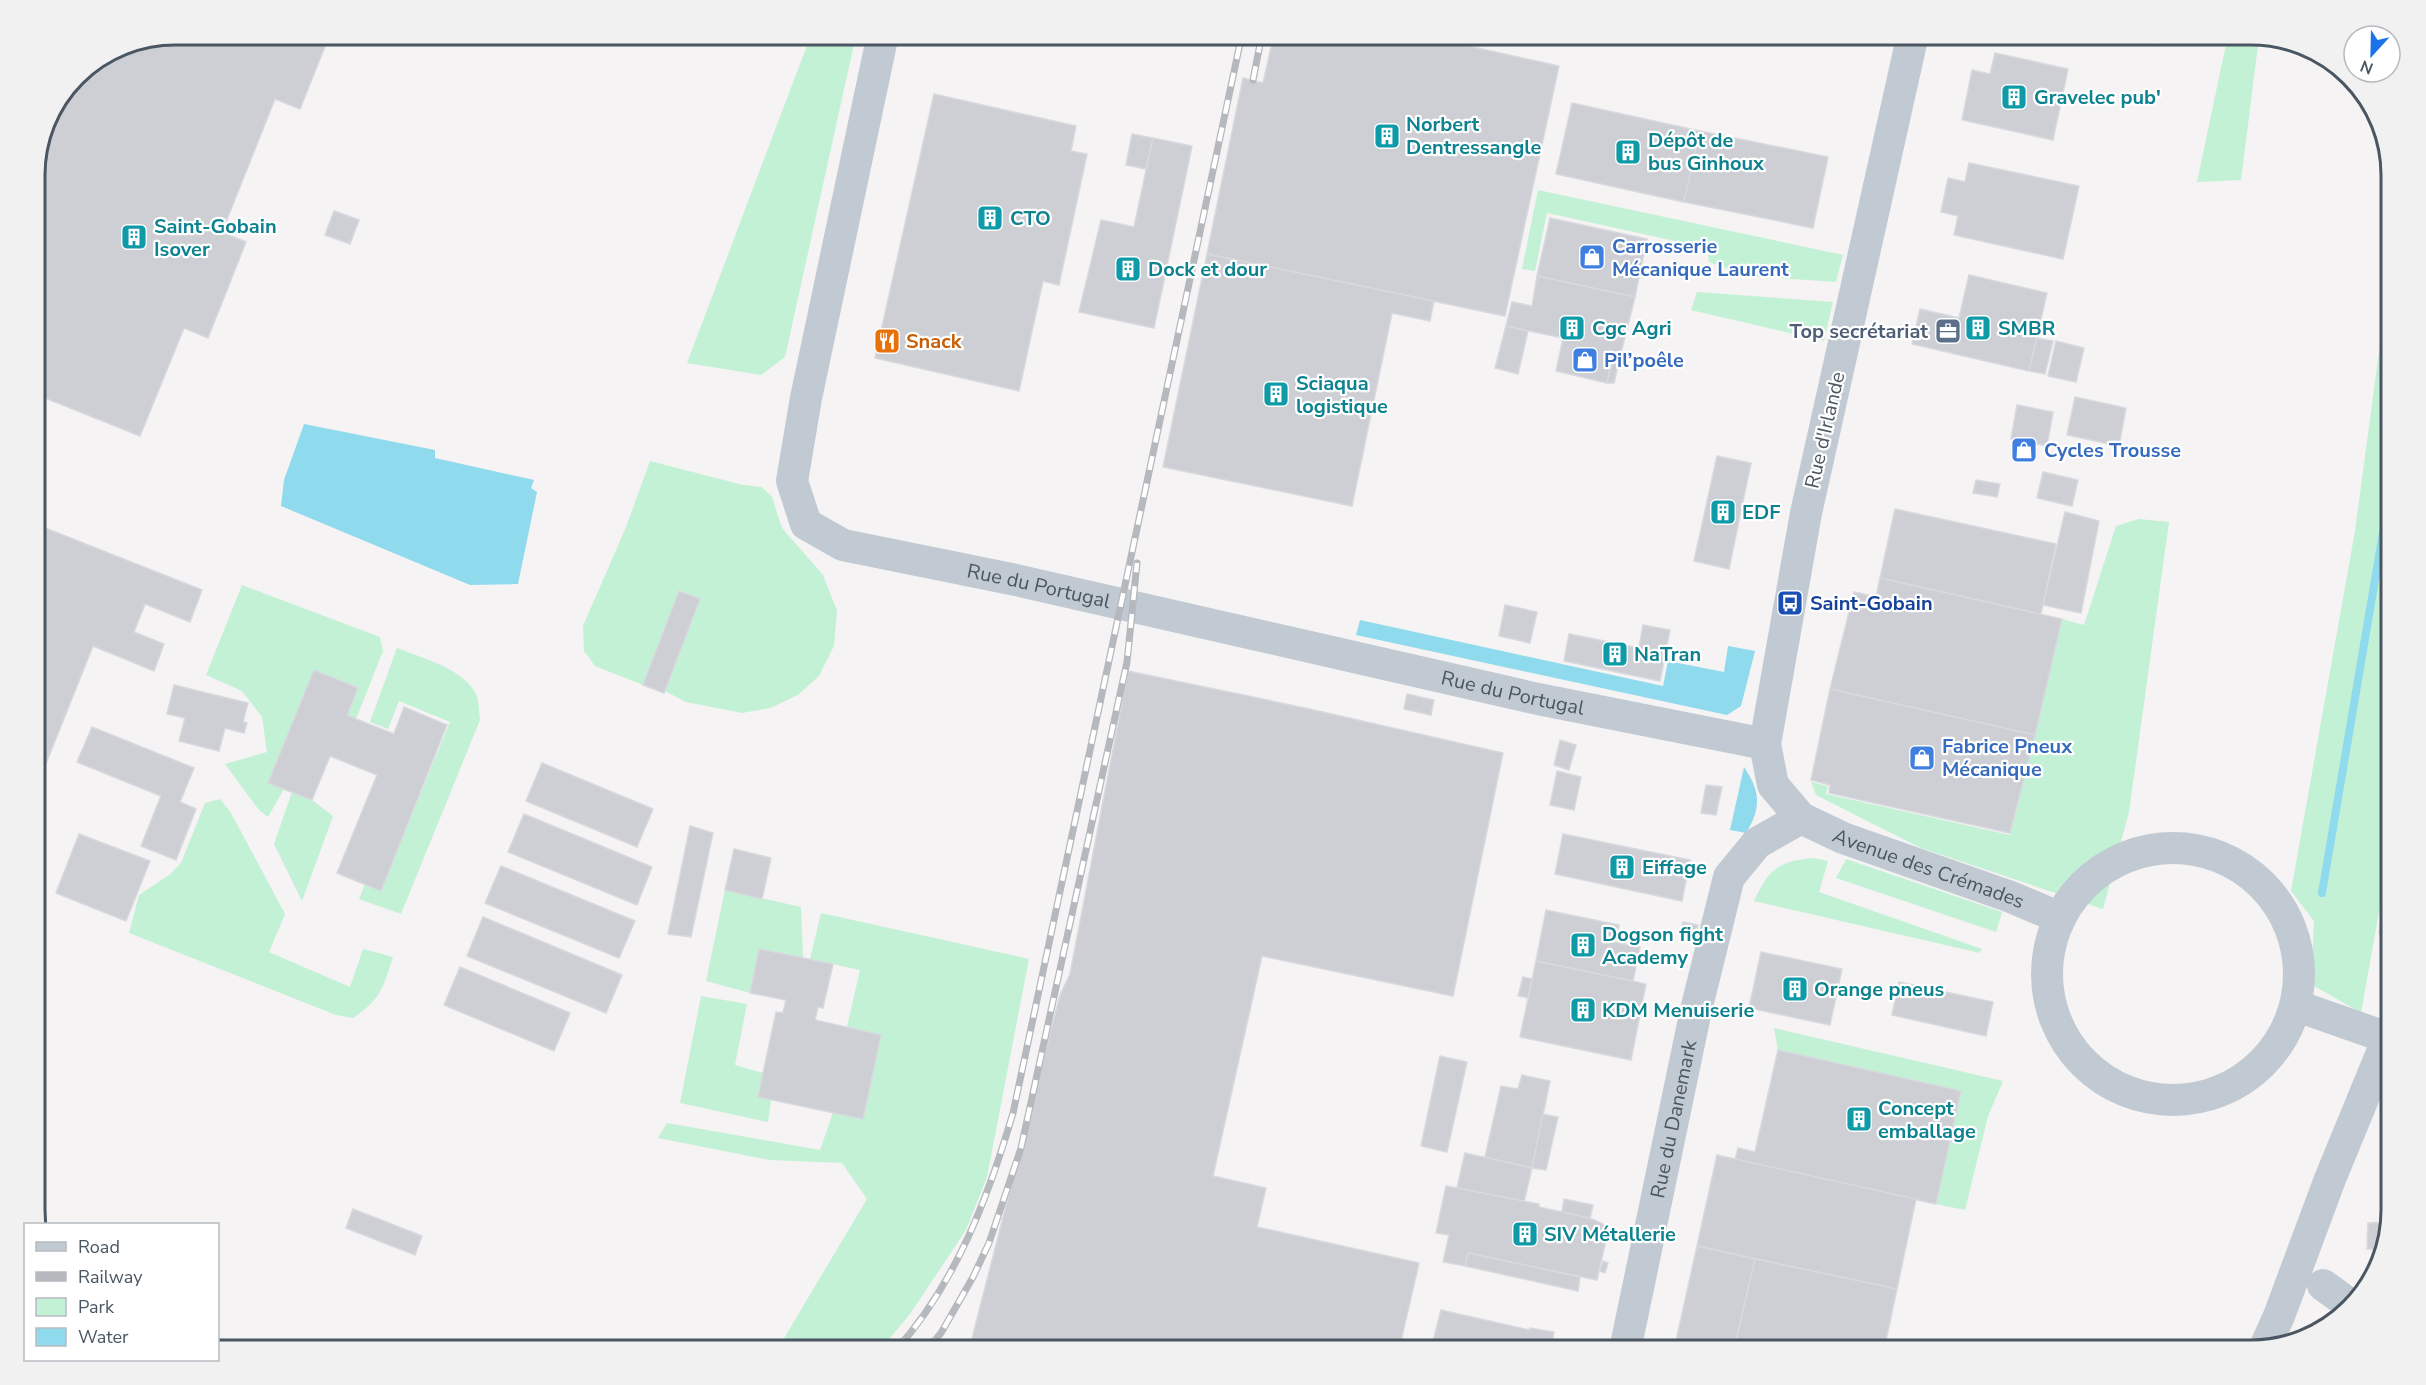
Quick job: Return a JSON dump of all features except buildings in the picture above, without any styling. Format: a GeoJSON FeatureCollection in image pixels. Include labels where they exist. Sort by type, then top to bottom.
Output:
{"type":"FeatureCollection","features":[{"type":"Feature","properties":{"kind":"street","name":"Rue du Portugal"},"geometry":{"type":"LineString","coordinates":[[882,45],[806,398],[792,481],[806,524],[843,545],[1027,582],[1538,699],[1765,744]]}},
{"type":"Feature","properties":{"kind":"street","name":"Rue d'Irlande"},"geometry":{"type":"LineString","coordinates":[[1801,819],[1773,785],[1765,744],[1806,513],[1911,45]]}},
{"type":"Feature","properties":{"kind":"street","name":"Avenue des Crémades"},"geometry":{"type":"LineString","coordinates":[[1801,819],[1844,838],[2058,916]]}},
{"type":"Feature","properties":{"kind":"street","name":"Rue du Danemark"},"geometry":{"type":"LineString","coordinates":[[1627,1340],[1696,1010],[1728,877],[1757,843],[1801,819]]}},
{"type":"Feature","properties":{"kind":"street"},"geometry":{"type":"LineString","coordinates":[[2159,847],[2201,850],[2239,865],[2270,891],[2291,926],[2301,965],[2297,1005],[2272,1054],[2230,1089],[2177,1102],[2123,1092],[2080,1063],[2052,1018],[2045,966],[2058,916],[2084,882],[2118,859],[2159,847]]}},
{"type":"Feature","properties":{"kind":"street"},"geometry":{"type":"LineString","coordinates":[[2297,1005],[2381,1036]]}},
{"type":"Feature","properties":{"kind":"street"},"geometry":{"type":"LineString","coordinates":[[2269,1339],[2330,1179],[2381,1060]]}},
{"type":"Feature","properties":{"kind":"street"},"geometry":{"type":"LineString","coordinates":[[2323,1285],[2344,1301]]}},
{"type":"Feature","properties":{"kind":"green space"},"geometry":{"type":"Polygon","coordinates":[[[807,45],[854,45],[785,357],[761,375],[687,363],[807,45]]]}},
{"type":"Feature","properties":{"kind":"green space"},"geometry":{"type":"Polygon","coordinates":[[[2226,45],[2258,45],[2241,180],[2197,182],[2226,45]]]}},
{"type":"Feature","properties":{"kind":"green space"},"geometry":{"type":"Polygon","coordinates":[[[1538,190],[1843,255],[1836,282],[1748,276],[1709,262],[1707,248],[1547,213],[1535,271],[1522,269],[1538,190]]]}},
{"type":"Feature","properties":{"kind":"green space"},"geometry":{"type":"Polygon","coordinates":[[[1697,292],[1833,302],[1824,341],[1691,310],[1697,292]]]}},
{"type":"Feature","properties":{"kind":"green space"},"geometry":{"type":"Polygon","coordinates":[[[2381,337],[2381,900],[2361,1013],[2311,984],[2314,921],[2291,891],[2355,531],[2381,337]]]}},
{"type":"Feature","properties":{"kind":"green space"},"geometry":{"type":"Polygon","coordinates":[[[650,461],[743,485],[762,487],[772,497],[782,528],[823,575],[837,611],[834,646],[819,676],[798,695],[770,708],[742,713],[686,702],[665,691],[700,600],[680,591],[643,685],[595,666],[584,651],[583,626],[626,527],[650,461]]]}},
{"type":"Feature","properties":{"kind":"green space"},"geometry":{"type":"Polygon","coordinates":[[[2139,519],[2169,522],[2129,812],[2103,909],[1921,848],[1816,795],[1811,782],[1828,786],[1826,794],[2010,835],[2062,619],[2084,625],[2116,526],[2139,519]]]}},
{"type":"Feature","properties":{"kind":"green space"},"geometry":{"type":"Polygon","coordinates":[[[242,585],[380,637],[383,651],[356,719],[347,715],[358,688],[314,670],[268,782],[284,789],[268,817],[259,810],[225,764],[267,752],[262,717],[242,691],[206,675],[242,585]]]}},
{"type":"Feature","properties":{"kind":"green space"},"geometry":{"type":"Polygon","coordinates":[[[397,648],[439,664],[460,676],[476,695],[480,720],[401,914],[359,899],[365,884],[381,890],[450,722],[399,701],[388,729],[370,722],[397,648]]]}},
{"type":"Feature","properties":{"kind":"green space"},"geometry":{"type":"Polygon","coordinates":[[[292,792],[312,800],[333,816],[302,901],[274,844],[292,792]]]}},
{"type":"Feature","properties":{"kind":"green space"},"geometry":{"type":"Polygon","coordinates":[[[220,799],[231,813],[285,914],[269,952],[350,987],[363,949],[393,957],[380,992],[370,1005],[353,1018],[336,1015],[129,933],[139,895],[169,875],[181,863],[205,803],[220,799]]]}},
{"type":"Feature","properties":{"kind":"green space"},"geometry":{"type":"Polygon","coordinates":[[[1813,858],[1828,861],[1819,892],[1982,949],[1980,953],[1754,901],[1764,882],[1776,869],[1801,859],[1813,858]]]}},
{"type":"Feature","properties":{"kind":"green space"},"geometry":{"type":"Polygon","coordinates":[[[1846,859],[2002,912],[1996,932],[1836,878],[1846,859]]]}},
{"type":"Feature","properties":{"kind":"green space"},"geometry":{"type":"Polygon","coordinates":[[[725,890],[801,907],[803,958],[759,949],[750,993],[706,981],[725,890]]]}},
{"type":"Feature","properties":{"kind":"green space"},"geometry":{"type":"Polygon","coordinates":[[[821,913],[1029,959],[987,1177],[966,1230],[910,1314],[888,1340],[783,1340],[867,1199],[842,1163],[769,1160],[658,1138],[667,1123],[820,1150],[833,1113],[863,1119],[881,1035],[847,1027],[860,970],[810,959],[821,913]]]}},
{"type":"Feature","properties":{"kind":"green space"},"geometry":{"type":"Polygon","coordinates":[[[701,996],[747,1004],[735,1065],[763,1073],[758,1096],[771,1100],[768,1122],[680,1103],[701,996]]]}},
{"type":"Feature","properties":{"kind":"green space"},"geometry":{"type":"Polygon","coordinates":[[[1774,1028],[2003,1081],[1988,1116],[1965,1210],[1936,1204],[1961,1091],[1778,1050],[1774,1028]]]}},
{"type":"Feature","properties":{"kind":"water"},"geometry":{"type":"Polygon","coordinates":[[[304,424],[435,450],[435,458],[534,480],[531,488],[537,492],[518,584],[470,585],[281,506],[284,480],[304,424]]]}},
{"type":"Feature","properties":{"kind":"water"},"geometry":{"type":"Polygon","coordinates":[[[1360,620],[1663,686],[1668,661],[1724,672],[1728,646],[1755,651],[1741,706],[1727,715],[1356,635],[1360,620]]]}},
{"type":"Feature","properties":{"kind":"water"},"geometry":{"type":"Polygon","coordinates":[[[1744,767],[1753,784],[1757,799],[1755,815],[1746,833],[1730,830],[1744,767]]]}},
{"type":"Feature","properties":{"kind":"waterway"},"geometry":{"type":"LineString","coordinates":[[2322,893],[2381,544]]}},
{"type":"Feature","properties":{"kind":"railway"},"geometry":{"type":"LineString","coordinates":[[904,1340],[936,1297],[968,1238],[993,1176],[1013,1113],[1240,45]]}},
{"type":"Feature","properties":{"kind":"railway"},"geometry":{"type":"LineString","coordinates":[[1253,80],[1260,45]]}},
{"type":"Feature","properties":{"kind":"railway"},"geometry":{"type":"LineString","coordinates":[[935,1340],[973,1277],[989,1243],[1021,1148],[1127,662],[1137,563]]}},
{"type":"Feature","properties":{"kind":"place","name":"Gravelec pub'"},"geometry":{"type":"Point","coordinates":[2014,97]}},
{"type":"Feature","properties":{"kind":"place","name":"Norbert Dentressangle"},"geometry":{"type":"Point","coordinates":[1387,136]}},
{"type":"Feature","properties":{"kind":"place","name":"Dépôt de bus Ginhoux"},"geometry":{"type":"Point","coordinates":[1628,152]}},
{"type":"Feature","properties":{"kind":"place","name":"CTO"},"geometry":{"type":"Point","coordinates":[990,218]}},
{"type":"Feature","properties":{"kind":"place","name":"Saint-Gobain Isover"},"geometry":{"type":"Point","coordinates":[134,237]}},
{"type":"Feature","properties":{"kind":"place","name":"Carrosserie Mécanique Laurent"},"geometry":{"type":"Point","coordinates":[1592,257]}},
{"type":"Feature","properties":{"kind":"place","name":"Dock et dour"},"geometry":{"type":"Point","coordinates":[1128,269]}},
{"type":"Feature","properties":{"kind":"place","name":"Cgc Agri"},"geometry":{"type":"Point","coordinates":[1572,328]}},
{"type":"Feature","properties":{"kind":"place","name":"SMBR"},"geometry":{"type":"Point","coordinates":[1978,328]}},
{"type":"Feature","properties":{"kind":"place","name":"Top secrétariat"},"geometry":{"type":"Point","coordinates":[1948,331]}},
{"type":"Feature","properties":{"kind":"place","name":"Snack"},"geometry":{"type":"Point","coordinates":[887,341]}},
{"type":"Feature","properties":{"kind":"place","name":"Pil’poêle"},"geometry":{"type":"Point","coordinates":[1585,360]}},
{"type":"Feature","properties":{"kind":"place","name":"Sciaqua logistique"},"geometry":{"type":"Point","coordinates":[1276,394]}},
{"type":"Feature","properties":{"kind":"place","name":"Cycles Trousse"},"geometry":{"type":"Point","coordinates":[2024,450]}},
{"type":"Feature","properties":{"kind":"place","name":"EDF"},"geometry":{"type":"Point","coordinates":[1723,512]}},
{"type":"Feature","properties":{"kind":"place","name":"Saint-Gobain"},"geometry":{"type":"Point","coordinates":[1790,603]}},
{"type":"Feature","properties":{"kind":"place","name":"NaTran"},"geometry":{"type":"Point","coordinates":[1615,654]}},
{"type":"Feature","properties":{"kind":"place","name":"Fabrice Pneux Mécanique"},"geometry":{"type":"Point","coordinates":[1922,758]}},
{"type":"Feature","properties":{"kind":"place","name":"Eiffage"},"geometry":{"type":"Point","coordinates":[1622,867]}},
{"type":"Feature","properties":{"kind":"place","name":"Dogson fight Academy"},"geometry":{"type":"Point","coordinates":[1583,945]}},
{"type":"Feature","properties":{"kind":"place","name":"Orange pneus"},"geometry":{"type":"Point","coordinates":[1795,989]}},
{"type":"Feature","properties":{"kind":"place","name":"KDM Menuiserie"},"geometry":{"type":"Point","coordinates":[1583,1010]}},
{"type":"Feature","properties":{"kind":"place","name":"Concept emballage"},"geometry":{"type":"Point","coordinates":[1859,1119]}},
{"type":"Feature","properties":{"kind":"place","name":"SIV Métallerie"},"geometry":{"type":"Point","coordinates":[1525,1234]}}]}
